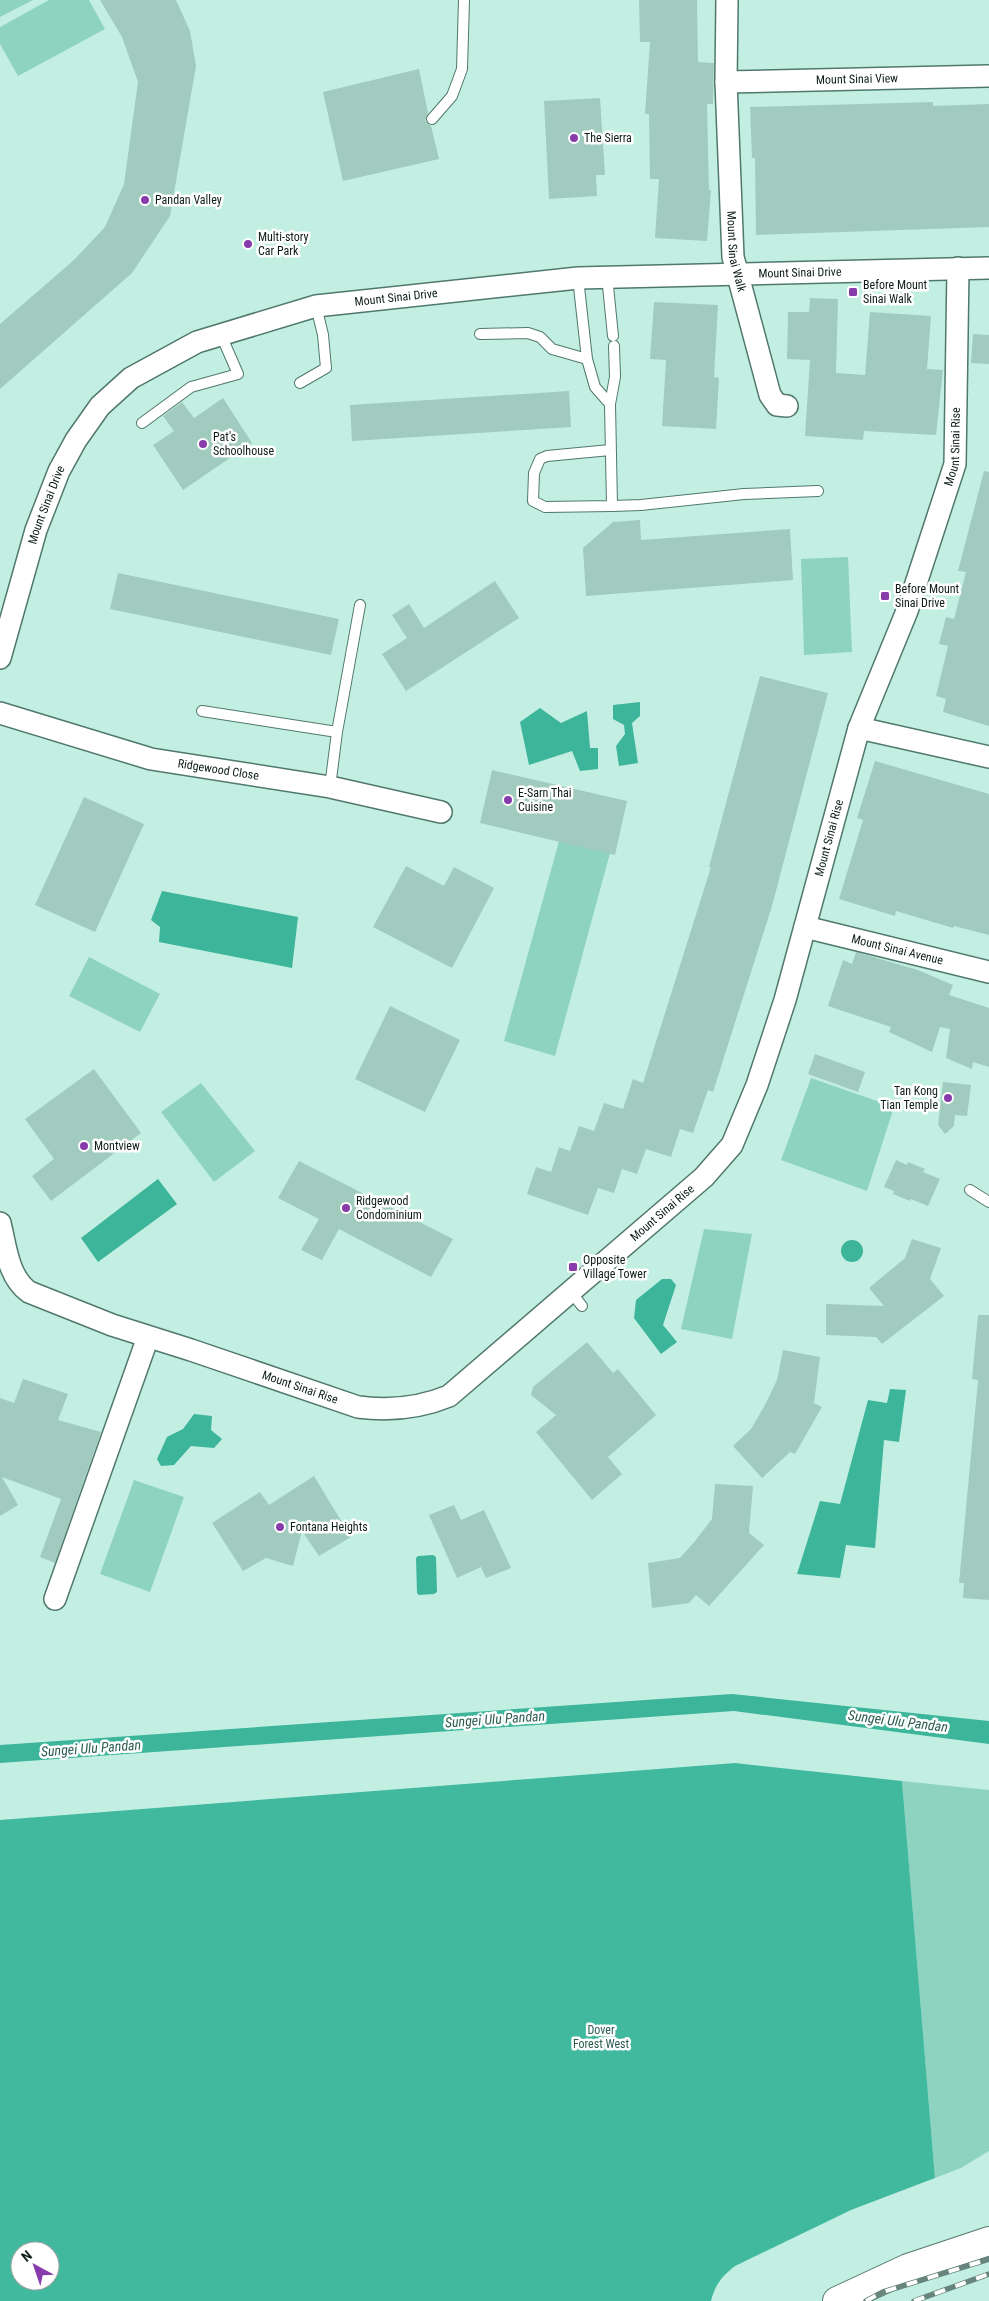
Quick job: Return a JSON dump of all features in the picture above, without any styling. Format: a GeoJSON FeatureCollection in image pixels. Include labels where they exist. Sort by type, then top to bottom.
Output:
{"type":"FeatureCollection","features":[{"type":"Feature","properties":{"kind":"main road"},"geometry":{"type":"LineString","coordinates":[[838,2301],[908,2268],[989,2241]]}},
{"type":"Feature","properties":{"kind":"street","name":"Mount Sinai Walk"},"geometry":{"type":"LineString","coordinates":[[727,0],[726,82],[733,257],[770,395],[777,405],[787,406]]}},
{"type":"Feature","properties":{"kind":"street","name":"Mount Sinai View"},"geometry":{"type":"LineString","coordinates":[[726,82],[989,76]]}},
{"type":"Feature","properties":{"kind":"street","name":"Mount Sinai Rise"},"geometry":{"type":"LineString","coordinates":[[0,1223],[11,1269],[24,1288],[112,1325],[358,1407],[385,1410],[432,1403],[449,1396],[576,1299],[704,1177],[732,1145],[757,1085],[785,1000],[859,728],[907,611],[955,464],[958,268]]}},
{"type":"Feature","properties":{"kind":"street","name":"Mount Sinai Drive"},"geometry":{"type":"LineString","coordinates":[[0,658],[36,530],[59,471],[76,440],[100,406],[131,378],[198,342],[316,306],[578,278],[738,272],[989,268]]}},
{"type":"Feature","properties":{"kind":"street","name":"Ridgewood Close"},"geometry":{"type":"LineString","coordinates":[[0,713],[151,759],[330,787],[441,812]]}},
{"type":"Feature","properties":{"kind":"street"},"geometry":{"type":"LineString","coordinates":[[859,728],[989,757]]}},
{"type":"Feature","properties":{"kind":"street","name":"Mount Sinai Avenue"},"geometry":{"type":"LineString","coordinates":[[805,927],[989,972]]}},
{"type":"Feature","properties":{"kind":"street"},"geometry":{"type":"LineString","coordinates":[[55,1599],[148,1337]]}},
{"type":"Feature","properties":{"kind":"lane"},"geometry":{"type":"LineString","coordinates":[[432,120],[452,96],[462,69],[464,0]]}},
{"type":"Feature","properties":{"kind":"lane"},"geometry":{"type":"LineString","coordinates":[[607,276],[615,377],[610,404],[612,506]]}},
{"type":"Feature","properties":{"kind":"lane"},"geometry":{"type":"LineString","coordinates":[[578,278],[587,359],[595,387],[599,394],[610,404]]}},
{"type":"Feature","properties":{"kind":"lane"},"geometry":{"type":"LineString","coordinates":[[300,383],[326,368],[323,335],[316,306]]}},
{"type":"Feature","properties":{"kind":"lane"},"geometry":{"type":"LineString","coordinates":[[480,334],[528,334],[540,337],[552,349],[587,359]]}},
{"type":"Feature","properties":{"kind":"lane"},"geometry":{"type":"LineString","coordinates":[[142,423],[191,386],[238,374],[222,335]]}},
{"type":"Feature","properties":{"kind":"lane"},"geometry":{"type":"LineString","coordinates":[[610,450],[547,456],[540,459],[534,472],[532,492],[534,501],[544,507],[641,505],[744,494],[818,491]]}},
{"type":"Feature","properties":{"kind":"lane"},"geometry":{"type":"LineString","coordinates":[[330,787],[337,732],[360,606]]}},
{"type":"Feature","properties":{"kind":"lane"},"geometry":{"type":"LineString","coordinates":[[202,711],[337,732]]}},
{"type":"Feature","properties":{"kind":"lane"},"geometry":{"type":"LineString","coordinates":[[970,1190],[989,1202]]}},
{"type":"Feature","properties":{"kind":"shaded area"},"geometry":{"type":"Polygon","coordinates":[[[0,0],[33,0],[0,17],[0,0]]]}},
{"type":"Feature","properties":{"kind":"shaded area"},"geometry":{"type":"Polygon","coordinates":[[[49,0],[89,0],[105,29],[18,76],[0,44],[0,27],[49,0]]]}},
{"type":"Feature","properties":{"kind":"shaded area"},"geometry":{"type":"Polygon","coordinates":[[[848,557],[852,652],[804,655],[801,559],[848,557]]]}},
{"type":"Feature","properties":{"kind":"shaded area"},"geometry":{"type":"Polygon","coordinates":[[[559,841],[610,853],[555,1056],[504,1041],[559,841]]]}},
{"type":"Feature","properties":{"kind":"shaded area"},"geometry":{"type":"Polygon","coordinates":[[[89,957],[160,994],[140,1032],[69,996],[89,957]]]}},
{"type":"Feature","properties":{"kind":"shaded area"},"geometry":{"type":"Polygon","coordinates":[[[811,1078],[894,1107],[867,1191],[781,1160],[811,1078]]]}},
{"type":"Feature","properties":{"kind":"shaded area"},"geometry":{"type":"Polygon","coordinates":[[[201,1083],[255,1151],[214,1182],[161,1112],[201,1083]]]}},
{"type":"Feature","properties":{"kind":"shaded area"},"geometry":{"type":"Polygon","coordinates":[[[704,1229],[752,1234],[732,1339],[681,1329],[704,1229]]]}},
{"type":"Feature","properties":{"kind":"shaded area"},"geometry":{"type":"Polygon","coordinates":[[[134,1480],[184,1497],[150,1592],[100,1574],[134,1480]]]}},
{"type":"Feature","properties":{"kind":"shaded area"},"geometry":{"type":"Polygon","coordinates":[[[902,1781],[989,1790],[989,2151],[961,2168],[935,2178],[902,1781]]]}},
{"type":"Feature","properties":{"kind":"green space","name":"Dover Forest West"},"geometry":{"type":"Polygon","coordinates":[[[735,1763],[902,1781],[935,2178],[851,2210],[735,2266],[720,2281],[711,2301],[0,2301],[0,1820],[735,1763]]]}},
{"type":"Feature","properties":{"kind":"water"},"geometry":{"type":"Polygon","coordinates":[[[640,702],[640,716],[632,723],[638,763],[619,766],[616,746],[625,734],[624,725],[613,719],[613,705],[640,702]]]}},
{"type":"Feature","properties":{"kind":"water"},"geometry":{"type":"Polygon","coordinates":[[[540,708],[561,723],[587,711],[590,748],[598,748],[598,769],[580,771],[572,751],[529,765],[520,722],[540,708]]]}},
{"type":"Feature","properties":{"kind":"water"},"geometry":{"type":"Polygon","coordinates":[[[162,891],[298,917],[292,968],[159,942],[160,927],[151,920],[162,891]]]}},
{"type":"Feature","properties":{"kind":"water"},"geometry":{"type":"Polygon","coordinates":[[[158,1179],[177,1204],[98,1262],[81,1238],[158,1179]]]}},
{"type":"Feature","properties":{"kind":"water"},"geometry":{"type":"Polygon","coordinates":[[[848,1240],[856,1240],[863,1247],[863,1255],[856,1262],[848,1262],[841,1255],[841,1247],[848,1240]]]}},
{"type":"Feature","properties":{"kind":"water"},"geometry":{"type":"Polygon","coordinates":[[[662,1279],[671,1279],[676,1285],[663,1325],[677,1342],[661,1354],[634,1318],[636,1300],[662,1279]]]}},
{"type":"Feature","properties":{"kind":"water"},"geometry":{"type":"Polygon","coordinates":[[[890,1389],[906,1390],[899,1442],[884,1440],[875,1548],[846,1545],[840,1578],[797,1574],[820,1501],[840,1504],[868,1400],[887,1403],[890,1389]]]}},
{"type":"Feature","properties":{"kind":"water"},"geometry":{"type":"Polygon","coordinates":[[[194,1414],[212,1416],[211,1430],[222,1439],[214,1448],[191,1446],[174,1465],[161,1466],[157,1459],[167,1437],[183,1429],[194,1414]]]}},
{"type":"Feature","properties":{"kind":"water"},"geometry":{"type":"Polygon","coordinates":[[[433,1555],[436,1557],[437,1592],[419,1595],[417,1593],[416,1558],[418,1556],[433,1555]]]}},
{"type":"Feature","properties":{"kind":"water","name":"Sungei Ulu Pandan"},"geometry":{"type":"Polygon","coordinates":[[[732,1694],[989,1721],[989,1744],[734,1711],[0,1763],[0,1745],[732,1694]]]}},
{"type":"Feature","properties":{"kind":"building","name":"Pandan Valley"},"geometry":{"type":"Polygon","coordinates":[[[100,0],[176,0],[190,31],[196,66],[170,216],[132,273],[0,389],[0,324],[74,260],[105,227],[124,184],[138,82],[122,37],[100,0]]]}},
{"type":"Feature","properties":{"kind":"building"},"geometry":{"type":"Polygon","coordinates":[[[639,0],[697,0],[698,62],[714,63],[713,104],[707,104],[709,190],[711,190],[707,241],[655,238],[659,179],[650,179],[649,114],[645,114],[650,42],[640,42],[639,0]]]}},
{"type":"Feature","properties":{"kind":"building"},"geometry":{"type":"Polygon","coordinates":[[[419,69],[428,113],[425,121],[431,126],[439,159],[343,181],[323,92],[419,69]]]}},
{"type":"Feature","properties":{"kind":"building","name":"The Sierra"},"geometry":{"type":"Polygon","coordinates":[[[600,98],[605,175],[596,175],[597,196],[549,199],[544,101],[600,98]]]}},
{"type":"Feature","properties":{"kind":"building"},"geometry":{"type":"Polygon","coordinates":[[[933,102],[933,106],[989,104],[989,227],[756,235],[755,158],[752,158],[750,107],[933,102]]]}},
{"type":"Feature","properties":{"kind":"building"},"geometry":{"type":"Polygon","coordinates":[[[810,298],[838,299],[836,373],[865,375],[870,312],[931,316],[927,369],[943,370],[936,435],[864,431],[863,440],[805,436],[810,360],[787,359],[788,312],[809,312],[810,298]]]}},
{"type":"Feature","properties":{"kind":"building"},"geometry":{"type":"Polygon","coordinates":[[[654,302],[718,305],[714,377],[719,378],[716,429],[662,426],[666,360],[650,359],[654,302]]]}},
{"type":"Feature","properties":{"kind":"building"},"geometry":{"type":"Polygon","coordinates":[[[973,334],[989,335],[989,364],[971,363],[973,334]]]}},
{"type":"Feature","properties":{"kind":"building"},"geometry":{"type":"Polygon","coordinates":[[[569,391],[571,427],[352,441],[350,405],[569,391]]]}},
{"type":"Feature","properties":{"kind":"building","name":"Pat's Schoolhouse"},"geometry":{"type":"Polygon","coordinates":[[[223,398],[252,443],[183,490],[153,445],[174,431],[163,416],[182,402],[194,418],[223,398]]]}},
{"type":"Feature","properties":{"kind":"building"},"geometry":{"type":"Polygon","coordinates":[[[984,471],[989,472],[989,726],[943,712],[946,699],[936,696],[948,646],[939,644],[946,617],[954,619],[966,572],[958,571],[984,471]]]}},
{"type":"Feature","properties":{"kind":"building"},"geometry":{"type":"Polygon","coordinates":[[[640,520],[641,540],[790,529],[793,580],[586,596],[583,548],[613,522],[640,520]]]}},
{"type":"Feature","properties":{"kind":"building"},"geometry":{"type":"Polygon","coordinates":[[[118,573],[339,619],[331,655],[110,609],[118,573]]]}},
{"type":"Feature","properties":{"kind":"building"},"geometry":{"type":"Polygon","coordinates":[[[495,581],[519,618],[406,691],[382,654],[407,638],[392,615],[409,604],[424,628],[495,581]]]}},
{"type":"Feature","properties":{"kind":"building"},"geometry":{"type":"Polygon","coordinates":[[[760,676],[828,693],[772,906],[713,1092],[708,1090],[693,1133],[680,1129],[671,1157],[646,1149],[637,1174],[622,1169],[614,1193],[598,1188],[588,1215],[527,1194],[536,1167],[551,1172],[559,1147],[570,1151],[579,1126],[594,1131],[604,1103],[623,1109],[633,1079],[643,1083],[711,867],[709,867],[760,676]]]}},
{"type":"Feature","properties":{"kind":"building"},"geometry":{"type":"Polygon","coordinates":[[[875,761],[989,794],[989,935],[954,926],[953,928],[896,911],[895,916],[839,899],[863,820],[857,818],[875,761]]]}},
{"type":"Feature","properties":{"kind":"building"},"geometry":{"type":"Polygon","coordinates":[[[492,770],[627,801],[615,855],[480,823],[492,770]]]}},
{"type":"Feature","properties":{"kind":"building"},"geometry":{"type":"Polygon","coordinates":[[[84,797],[144,824],[95,932],[35,905],[84,797]]]}},
{"type":"Feature","properties":{"kind":"building"},"geometry":{"type":"Polygon","coordinates":[[[406,866],[444,886],[454,867],[494,888],[452,968],[373,927],[406,866]]]}},
{"type":"Feature","properties":{"kind":"building"},"geometry":{"type":"Polygon","coordinates":[[[856,952],[918,970],[953,985],[949,995],[989,1008],[989,1067],[973,1062],[972,1069],[946,1058],[950,1029],[940,1027],[932,1052],[889,1032],[891,1027],[828,1006],[843,960],[852,964],[856,952]]]}},
{"type":"Feature","properties":{"kind":"building"},"geometry":{"type":"Polygon","coordinates":[[[390,1006],[460,1040],[425,1112],[355,1079],[390,1006]]]}},
{"type":"Feature","properties":{"kind":"building"},"geometry":{"type":"Polygon","coordinates":[[[815,1054],[865,1072],[858,1092],[808,1074],[815,1054]]]}},
{"type":"Feature","properties":{"kind":"building","name":"Montview"},"geometry":{"type":"Polygon","coordinates":[[[94,1069],[141,1133],[51,1201],[32,1176],[54,1159],[25,1119],[94,1069]]]}},
{"type":"Feature","properties":{"kind":"building","name":"Tan Kong Tian Temple"},"geometry":{"type":"Polygon","coordinates":[[[943,1082],[971,1085],[967,1116],[955,1115],[954,1126],[945,1134],[938,1125],[943,1082]]]}},
{"type":"Feature","properties":{"kind":"building"},"geometry":{"type":"Polygon","coordinates":[[[896,1160],[907,1165],[908,1162],[925,1169],[923,1172],[940,1179],[928,1206],[893,1194],[894,1191],[884,1187],[896,1160]]]}},
{"type":"Feature","properties":{"kind":"building","name":"Ridgewood Condominium"},"geometry":{"type":"Polygon","coordinates":[[[299,1161],[453,1239],[431,1277],[339,1229],[322,1260],[301,1250],[319,1219],[278,1198],[299,1161]]]}},
{"type":"Feature","properties":{"kind":"building"},"geometry":{"type":"Polygon","coordinates":[[[912,1239],[941,1248],[930,1279],[944,1296],[882,1344],[876,1337],[826,1335],[826,1304],[884,1306],[869,1288],[905,1258],[912,1239]]]}},
{"type":"Feature","properties":{"kind":"building"},"geometry":{"type":"Polygon","coordinates":[[[978,1315],[989,1315],[989,1600],[963,1598],[964,1583],[959,1583],[978,1380],[972,1379],[978,1315]]]}},
{"type":"Feature","properties":{"kind":"building"},"geometry":{"type":"Polygon","coordinates":[[[587,1342],[613,1373],[618,1369],[656,1415],[608,1457],[622,1474],[592,1500],[536,1432],[556,1415],[531,1395],[533,1387],[587,1342]]]}},
{"type":"Feature","properties":{"kind":"building"},"geometry":{"type":"Polygon","coordinates":[[[783,1350],[820,1357],[814,1403],[822,1407],[795,1454],[790,1452],[762,1478],[733,1446],[751,1429],[765,1405],[777,1380],[783,1350]]]}},
{"type":"Feature","properties":{"kind":"building"},"geometry":{"type":"Polygon","coordinates":[[[23,1379],[68,1394],[58,1420],[101,1432],[55,1563],[40,1557],[61,1499],[2,1477],[18,1505],[0,1516],[0,1398],[14,1403],[23,1379]]]}},
{"type":"Feature","properties":{"kind":"building","name":"Fontana Heights"},"geometry":{"type":"Polygon","coordinates":[[[314,1476],[351,1537],[319,1556],[302,1531],[293,1566],[266,1558],[243,1571],[212,1523],[260,1492],[269,1505],[314,1476]]]}},
{"type":"Feature","properties":{"kind":"building"},"geometry":{"type":"Polygon","coordinates":[[[715,1484],[753,1486],[749,1533],[764,1545],[709,1606],[696,1595],[689,1603],[652,1608],[648,1563],[680,1558],[695,1541],[712,1519],[715,1484]]]}},
{"type":"Feature","properties":{"kind":"building"},"geometry":{"type":"Polygon","coordinates":[[[454,1505],[461,1520],[484,1510],[511,1568],[486,1578],[481,1567],[457,1578],[429,1515],[454,1505]]]}},
{"type":"Feature","properties":{"kind":"railway"},"geometry":{"type":"LineString","coordinates":[[866,2301],[883,2292],[989,2259]]}},
{"type":"Feature","properties":{"kind":"railway"},"geometry":{"type":"LineString","coordinates":[[914,2301],[989,2274]]}},
{"type":"Feature","properties":{"kind":"place","name":"The Sierra"},"geometry":{"type":"Point","coordinates":[574,138]}},
{"type":"Feature","properties":{"kind":"place","name":"Pandan Valley"},"geometry":{"type":"Point","coordinates":[145,200]}},
{"type":"Feature","properties":{"kind":"place","name":"Multi-story Car Park"},"geometry":{"type":"Point","coordinates":[248,244]}},
{"type":"Feature","properties":{"kind":"place","name":"Before Mount Sinai Walk"},"geometry":{"type":"Point","coordinates":[853,292]}},
{"type":"Feature","properties":{"kind":"place","name":"Pat's Schoolhouse"},"geometry":{"type":"Point","coordinates":[203,444]}},
{"type":"Feature","properties":{"kind":"place","name":"Before Mount Sinai Drive"},"geometry":{"type":"Point","coordinates":[885,596]}},
{"type":"Feature","properties":{"kind":"place","name":"E-Sarn Thai Cuisine"},"geometry":{"type":"Point","coordinates":[508,800]}},
{"type":"Feature","properties":{"kind":"place","name":"Tan Kong Tian Temple"},"geometry":{"type":"Point","coordinates":[948,1098]}},
{"type":"Feature","properties":{"kind":"place","name":"Montview"},"geometry":{"type":"Point","coordinates":[84,1146]}},
{"type":"Feature","properties":{"kind":"place","name":"Ridgewood Condominium"},"geometry":{"type":"Point","coordinates":[346,1208]}},
{"type":"Feature","properties":{"kind":"place","name":"Opposite Village Tower"},"geometry":{"type":"Point","coordinates":[573,1267]}},
{"type":"Feature","properties":{"kind":"place","name":"Fontana Heights"},"geometry":{"type":"Point","coordinates":[280,1527]}}]}
